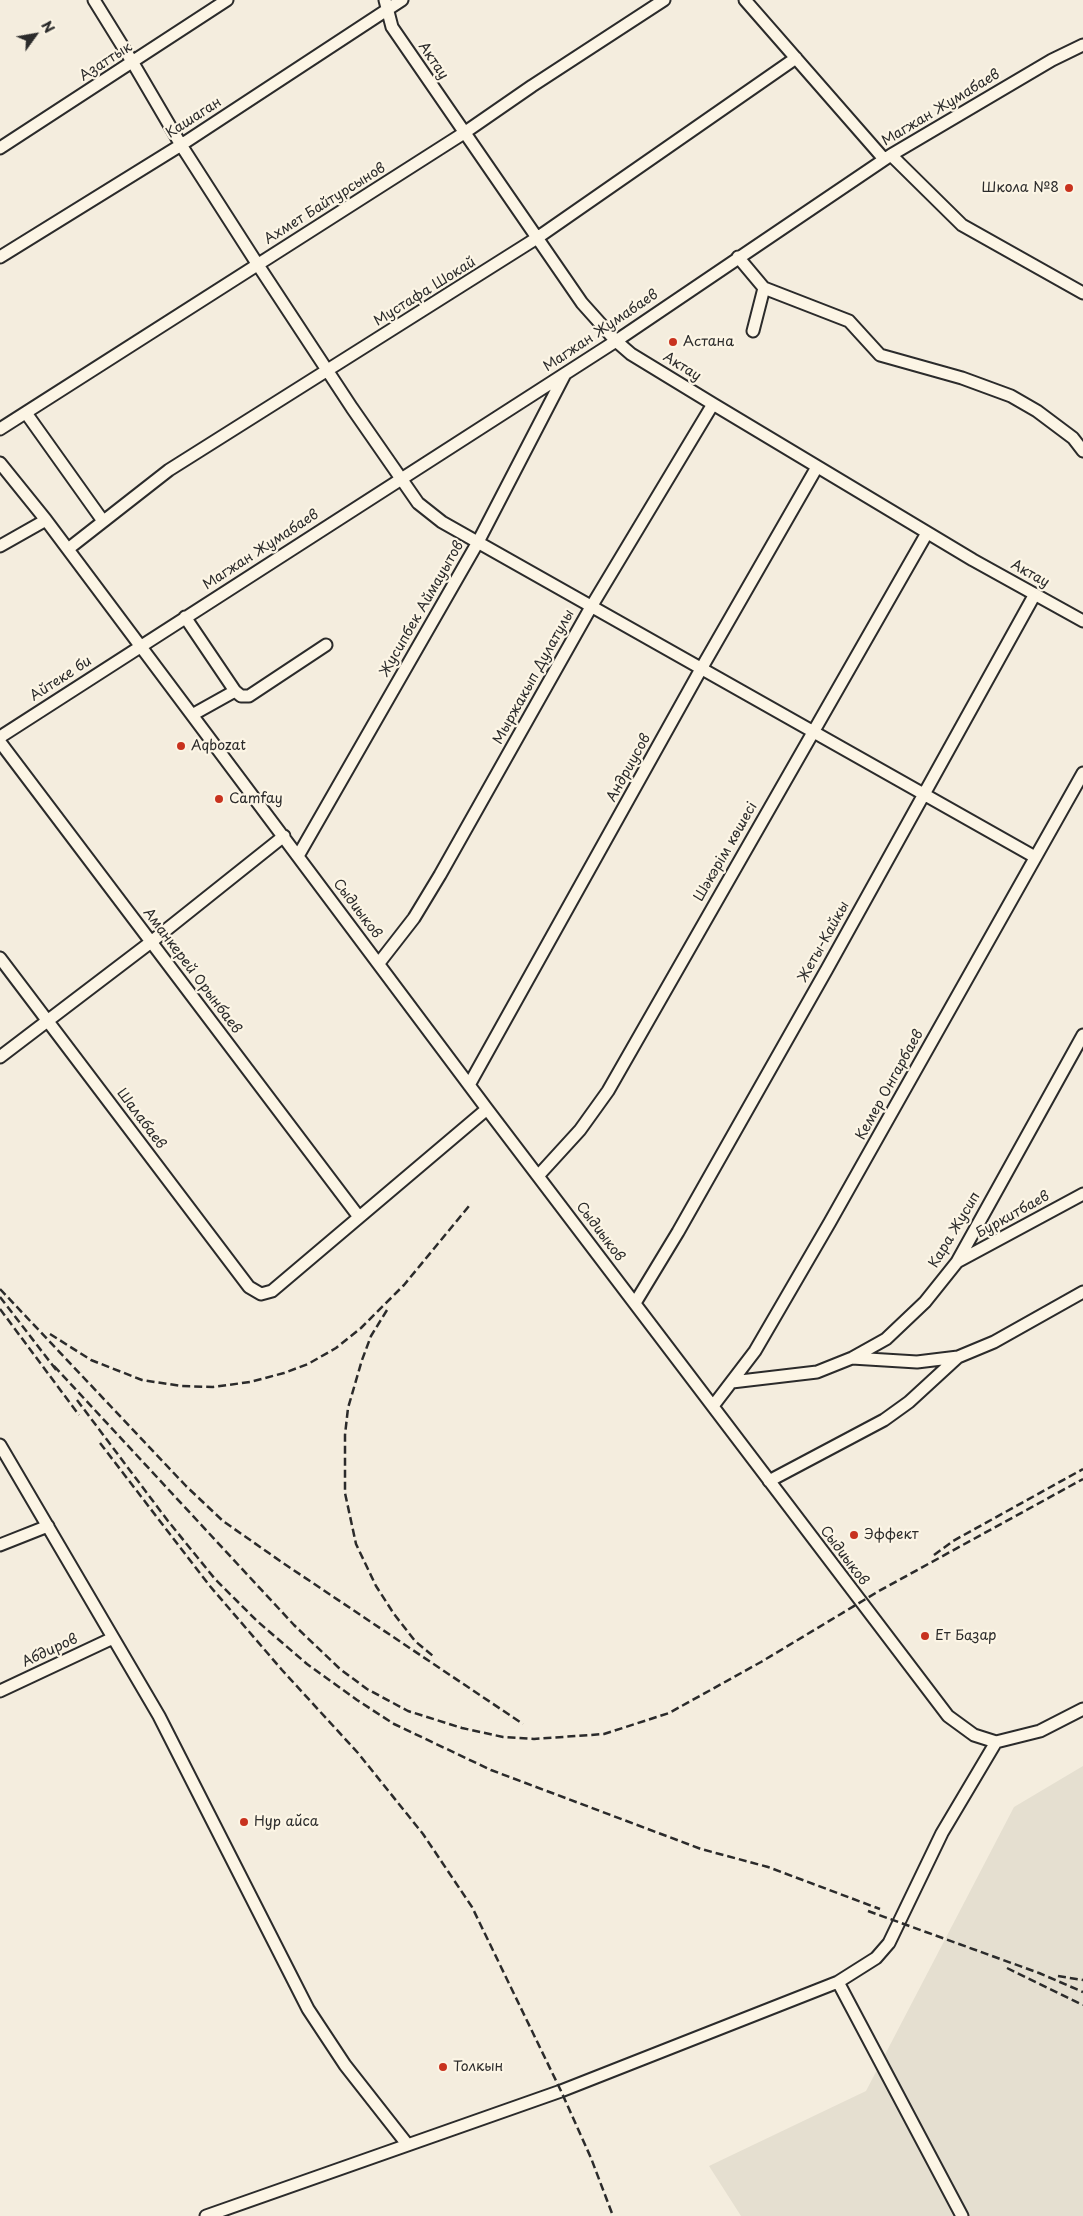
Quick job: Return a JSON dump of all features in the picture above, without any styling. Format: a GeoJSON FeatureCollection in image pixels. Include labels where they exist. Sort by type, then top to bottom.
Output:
{"type":"FeatureCollection","features":[{"type":"Feature","properties":{"kind":"street"},"geometry":{"type":"LineString","coordinates":[[94,0],[134,62],[181,145],[258,265],[418,503],[442,522],[1035,858]]}},
{"type":"Feature","properties":{"kind":"street","name":"Азаттык"},"geometry":{"type":"LineString","coordinates":[[0,148],[227,0]]}},
{"type":"Feature","properties":{"kind":"street","name":"Кашаган"},"geometry":{"type":"LineString","coordinates":[[0,257],[181,145],[386,5],[402,0]]}},
{"type":"Feature","properties":{"kind":"street","name":"Ахмет Байтурсынов"},"geometry":{"type":"LineString","coordinates":[[0,429],[464,134],[532,86],[664,0]]}},
{"type":"Feature","properties":{"kind":"street"},"geometry":{"type":"LineString","coordinates":[[745,0],[888,157],[962,225],[1083,293]]}},
{"type":"Feature","properties":{"kind":"street","name":"Актау"},"geometry":{"type":"LineString","coordinates":[[386,5],[392,27],[464,134],[582,303],[616,341],[632,354],[927,533],[1083,621]]}},
{"type":"Feature","properties":{"kind":"street","name":"Магжан Жумабаев"},"geometry":{"type":"LineString","coordinates":[[139,647],[616,341],[888,157],[1052,60],[1083,45]]}},
{"type":"Feature","properties":{"kind":"street","name":"Мустафа Шокай"},"geometry":{"type":"LineString","coordinates":[[68,549],[169,470],[537,238],[796,58]]}},
{"type":"Feature","properties":{"kind":"street"},"geometry":{"type":"LineString","coordinates":[[738,257],[764,288],[849,321],[880,355],[962,378],[1011,396],[1037,411],[1073,438],[1083,451]]}},
{"type":"Feature","properties":{"kind":"street"},"geometry":{"type":"LineString","coordinates":[[752,331],[764,288]]}},
{"type":"Feature","properties":{"kind":"street","name":"Жусипбек Аймауытов"},"geometry":{"type":"LineString","coordinates":[[298,856],[478,542],[566,373]]}},
{"type":"Feature","properties":{"kind":"street","name":"Мыржакып Дулатулы"},"geometry":{"type":"LineString","coordinates":[[379,963],[414,918],[440,875],[591,607],[713,404]]}},
{"type":"Feature","properties":{"kind":"street"},"geometry":{"type":"LineString","coordinates":[[26,413],[103,521]]}},
{"type":"Feature","properties":{"kind":"street","name":"Сыдиыков"},"geometry":{"type":"LineString","coordinates":[[0,464],[68,549],[139,647],[284,836],[487,1109],[948,1716],[974,1735],[996,1742]]}},
{"type":"Feature","properties":{"kind":"street","name":"Андриусов"},"geometry":{"type":"LineString","coordinates":[[469,1084],[701,669],[817,467]]}},
{"type":"Feature","properties":{"kind":"street"},"geometry":{"type":"LineString","coordinates":[[0,546],[46,520]]}},
{"type":"Feature","properties":{"kind":"street","name":"Шәкәрім көшесі"},"geometry":{"type":"LineString","coordinates":[[538,1176],[580,1130],[608,1091],[927,533]]}},
{"type":"Feature","properties":{"kind":"street","name":"Жеты-Кайкы"},"geometry":{"type":"LineString","coordinates":[[635,1303],[678,1232],[1036,594]]}},
{"type":"Feature","properties":{"kind":"street"},"geometry":{"type":"LineString","coordinates":[[185,617],[235,691],[241,696],[249,696],[326,645]]}},
{"type":"Feature","properties":{"kind":"street","name":"Айтеке би"},"geometry":{"type":"LineString","coordinates":[[0,737],[139,647]]}},
{"type":"Feature","properties":{"kind":"street"},"geometry":{"type":"LineString","coordinates":[[192,715],[235,691]]}},
{"type":"Feature","properties":{"kind":"street","name":"Аманкерей Орынбаев"},"geometry":{"type":"LineString","coordinates":[[0,742],[359,1217]]}},
{"type":"Feature","properties":{"kind":"street","name":"Кемер Онгарбаев"},"geometry":{"type":"LineString","coordinates":[[713,1406],[755,1351],[830,1222],[1083,773]]}},
{"type":"Feature","properties":{"kind":"street"},"geometry":{"type":"LineString","coordinates":[[0,1057],[151,942],[284,836]]}},
{"type":"Feature","properties":{"kind":"street","name":"Шалабаев"},"geometry":{"type":"LineString","coordinates":[[0,958],[249,1287],[261,1294],[272,1291],[359,1217]]}},
{"type":"Feature","properties":{"kind":"street","name":"Кара Жусип"},"geometry":{"type":"LineString","coordinates":[[732,1382],[816,1372],[852,1358],[886,1339],[925,1302],[956,1262],[1083,1034]]}},
{"type":"Feature","properties":{"kind":"street"},"geometry":{"type":"LineString","coordinates":[[359,1217],[487,1109]]}},
{"type":"Feature","properties":{"kind":"street","name":"Буркитбаев"},"geometry":{"type":"LineString","coordinates":[[956,1262],[1083,1194]]}},
{"type":"Feature","properties":{"kind":"street"},"geometry":{"type":"LineString","coordinates":[[852,1358],[917,1362],[958,1357],[994,1342],[1083,1292]]}},
{"type":"Feature","properties":{"kind":"street"},"geometry":{"type":"LineString","coordinates":[[770,1481],[884,1420],[909,1402],[958,1357]]}},
{"type":"Feature","properties":{"kind":"street"},"geometry":{"type":"LineString","coordinates":[[0,1445],[159,1716],[308,2009],[345,2065],[408,2144]]}},
{"type":"Feature","properties":{"kind":"street"},"geometry":{"type":"LineString","coordinates":[[0,1545],[48,1526]]}},
{"type":"Feature","properties":{"kind":"street","name":"Абдиров"},"geometry":{"type":"LineString","coordinates":[[0,1691],[113,1638]]}},
{"type":"Feature","properties":{"kind":"street"},"geometry":{"type":"LineString","coordinates":[[206,2216],[561,2091],[838,1982],[876,1958],[890,1943],[942,1833],[996,1742],[1040,1731],[1083,1709]]}},
{"type":"Feature","properties":{"kind":"street"},"geometry":{"type":"LineString","coordinates":[[838,1982],[962,2216]]}},
{"type":"Feature","properties":{"kind":"shaded area"},"geometry":{"type":"Polygon","coordinates":[[[1083,1766],[1083,2216],[741,2216],[709,2166],[866,2091],[1014,1807],[1083,1766]]]}},
{"type":"Feature","properties":{"kind":"railway"},"geometry":{"type":"LineString","coordinates":[[50,1334],[91,1360],[142,1380],[181,1386],[213,1387],[250,1382],[284,1373],[308,1364],[336,1348],[361,1328],[404,1285],[469,1206]]}},
{"type":"Feature","properties":{"kind":"railway"},"geometry":{"type":"LineString","coordinates":[[0,1289],[186,1486],[223,1521],[523,1724]]}},
{"type":"Feature","properties":{"kind":"railway"},"geometry":{"type":"LineString","coordinates":[[0,1297],[57,1371]]}},
{"type":"Feature","properties":{"kind":"railway"},"geometry":{"type":"LineString","coordinates":[[0,1309],[79,1415]]}},
{"type":"Feature","properties":{"kind":"railway"},"geometry":{"type":"LineString","coordinates":[[387,1310],[371,1336],[348,1408],[345,1435],[345,1493],[356,1544],[376,1586],[394,1614],[415,1641],[433,1656]]}},
{"type":"Feature","properties":{"kind":"railway"},"geometry":{"type":"LineString","coordinates":[[54,1366],[294,1625],[340,1669],[367,1689],[408,1711],[462,1728],[503,1737],[534,1739],[604,1734],[669,1713],[761,1662],[879,1591],[1083,1479]]}},
{"type":"Feature","properties":{"kind":"railway"},"geometry":{"type":"LineString","coordinates":[[77,1400],[168,1521],[215,1579],[257,1621],[307,1664],[394,1724],[491,1770],[701,1849],[768,1867],[880,1909]]}},
{"type":"Feature","properties":{"kind":"railway"},"geometry":{"type":"LineString","coordinates":[[100,1443],[209,1585],[282,1670],[358,1753],[423,1834],[472,1907],[561,2091],[591,2158],[613,2216]]}},
{"type":"Feature","properties":{"kind":"railway"},"geometry":{"type":"LineString","coordinates":[[934,1555],[953,1541],[1083,1469]]}},
{"type":"Feature","properties":{"kind":"railway"},"geometry":{"type":"LineString","coordinates":[[868,1911],[1039,1973],[1083,1992]]}},
{"type":"Feature","properties":{"kind":"railway"},"geometry":{"type":"LineString","coordinates":[[1007,1968],[1083,2005]]}},
{"type":"Feature","properties":{"kind":"railway"},"geometry":{"type":"LineString","coordinates":[[1058,1976],[1083,1980]]}},
{"type":"Feature","properties":{"kind":"place","name":"Школа №8"},"geometry":{"type":"Point","coordinates":[1069,188]}},
{"type":"Feature","properties":{"kind":"place","name":"Астана"},"geometry":{"type":"Point","coordinates":[673,342]}},
{"type":"Feature","properties":{"kind":"place","name":"Aqbozat"},"geometry":{"type":"Point","coordinates":[181,746]}},
{"type":"Feature","properties":{"kind":"place","name":"Camfay"},"geometry":{"type":"Point","coordinates":[219,799]}},
{"type":"Feature","properties":{"kind":"place","name":"Эффект"},"geometry":{"type":"Point","coordinates":[854,1535]}},
{"type":"Feature","properties":{"kind":"place","name":"Ет Базар"},"geometry":{"type":"Point","coordinates":[925,1636]}},
{"type":"Feature","properties":{"kind":"place","name":"Нур айса"},"geometry":{"type":"Point","coordinates":[244,1822]}},
{"type":"Feature","properties":{"kind":"place","name":"Толкын"},"geometry":{"type":"Point","coordinates":[443,2067]}}]}
